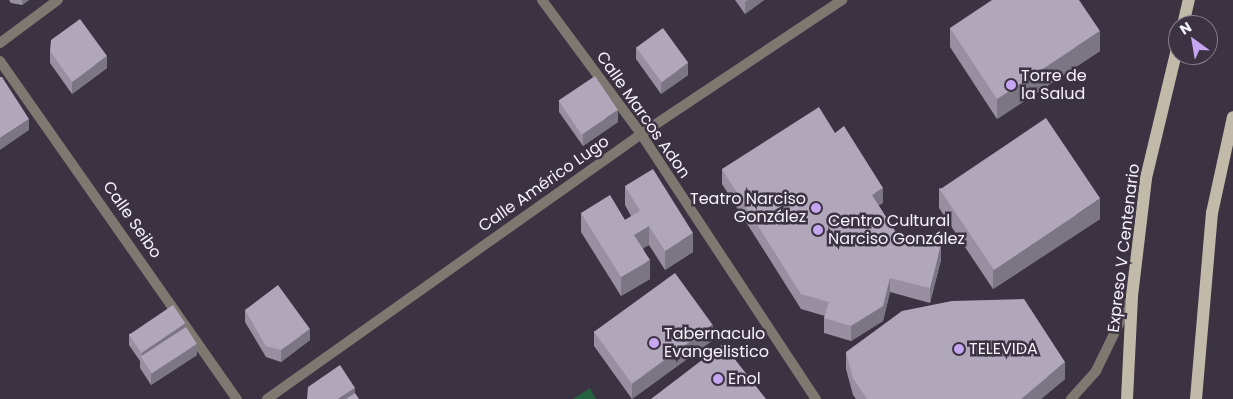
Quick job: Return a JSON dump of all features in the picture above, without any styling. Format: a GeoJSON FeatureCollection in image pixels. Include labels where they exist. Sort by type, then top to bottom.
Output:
{"type":"FeatureCollection","features":[{"type":"Feature","properties":{"kind":"main road"},"geometry":{"type":"LineString","coordinates":[[1185,15],[1189,0]]}},
{"type":"Feature","properties":{"kind":"main road","name":"Expreso V Centenario"},"geometry":{"type":"LineString","coordinates":[[1127,399],[1132,296],[1146,178],[1173,65]]}},
{"type":"Feature","properties":{"kind":"main road"},"geometry":{"type":"LineString","coordinates":[[1196,399],[1212,213],[1233,117]]}},
{"type":"Feature","properties":{"kind":"street"},"geometry":{"type":"LineString","coordinates":[[0,43],[58,0]]}},
{"type":"Feature","properties":{"kind":"street","name":"Calle Marcos Adon"},"geometry":{"type":"LineString","coordinates":[[542,0],[641,134],[816,399]]}},
{"type":"Feature","properties":{"kind":"street","name":"Calle Américo Lugo"},"geometry":{"type":"LineString","coordinates":[[267,399],[641,134],[842,0]]}},
{"type":"Feature","properties":{"kind":"street","name":"Calle Seibo"},"geometry":{"type":"LineString","coordinates":[[0,61],[237,399]]}},
{"type":"Feature","properties":{"kind":"street"},"geometry":{"type":"LineString","coordinates":[[1071,399],[1096,371],[1132,296]]}},
{"type":"Feature","properties":{"kind":"green space"},"geometry":{"type":"Polygon","coordinates":[[[590,388],[596,399],[573,399],[590,388]]]}},
{"type":"Feature","properties":{"kind":"building","name":"Torre de la Salud"},"geometry":{"type":"Polygon","coordinates":[[[992,0],[1079,0],[1100,31],[997,99],[950,28],[992,0]]]}},
{"type":"Feature","properties":{"kind":"building"},"geometry":{"type":"Polygon","coordinates":[[[80,19],[107,56],[72,82],[50,51],[51,40],[80,19]]]}},
{"type":"Feature","properties":{"kind":"building"},"geometry":{"type":"Polygon","coordinates":[[[663,28],[688,63],[662,82],[636,47],[663,28]]]}},
{"type":"Feature","properties":{"kind":"building"},"geometry":{"type":"Polygon","coordinates":[[[595,76],[618,110],[581,135],[559,101],[595,76]]]}},
{"type":"Feature","properties":{"kind":"building"},"geometry":{"type":"Polygon","coordinates":[[[0,77],[2,77],[29,119],[0,138],[0,77]]]}},
{"type":"Feature","properties":{"kind":"building","name":"Centro Cultural Narciso González"},"geometry":{"type":"Polygon","coordinates":[[[819,107],[835,133],[844,126],[883,188],[872,195],[897,234],[941,245],[930,288],[890,278],[883,306],[851,326],[824,318],[829,302],[801,294],[722,169],[819,107]]]}},
{"type":"Feature","properties":{"kind":"building"},"geometry":{"type":"Polygon","coordinates":[[[1046,118],[1100,198],[994,270],[940,190],[1046,118]]]}},
{"type":"Feature","properties":{"kind":"building"},"geometry":{"type":"Polygon","coordinates":[[[653,169],[693,233],[665,251],[649,226],[634,235],[650,260],[621,277],[581,213],[610,195],[625,220],[640,211],[625,186],[653,169]]]}},
{"type":"Feature","properties":{"kind":"building","name":"Tabernaculo Evangelistico"},"geometry":{"type":"Polygon","coordinates":[[[675,273],[713,325],[632,384],[594,332],[675,273]]]}},
{"type":"Feature","properties":{"kind":"building"},"geometry":{"type":"Polygon","coordinates":[[[278,285],[310,329],[281,350],[266,346],[245,310],[278,285]]]}},
{"type":"Feature","properties":{"kind":"building","name":"TELEVIDA"},"geometry":{"type":"Polygon","coordinates":[[[1024,299],[1065,362],[1021,399],[867,399],[853,378],[846,352],[902,311],[952,301],[1024,299]]]}},
{"type":"Feature","properties":{"kind":"building"},"geometry":{"type":"Polygon","coordinates":[[[173,305],[185,323],[141,353],[129,335],[173,305]]]}},
{"type":"Feature","properties":{"kind":"building"},"geometry":{"type":"Polygon","coordinates":[[[186,327],[197,344],[152,373],[141,356],[186,327]]]}},
{"type":"Feature","properties":{"kind":"building"},"geometry":{"type":"Polygon","coordinates":[[[723,344],[766,399],[651,399],[723,344]]]}},
{"type":"Feature","properties":{"kind":"building"},"geometry":{"type":"Polygon","coordinates":[[[340,365],[355,388],[338,399],[307,399],[308,387],[340,365]]]}},
{"type":"Feature","properties":{"kind":"building"},"geometry":{"type":"Polygon","coordinates":[[[355,393],[359,399],[346,399],[355,393]]]}},
{"type":"Feature","properties":{"kind":"place","name":"Torre de la Salud"},"geometry":{"type":"Point","coordinates":[1011,85]}},
{"type":"Feature","properties":{"kind":"place","name":"Teatro Narciso González"},"geometry":{"type":"Point","coordinates":[816,208]}},
{"type":"Feature","properties":{"kind":"place","name":"Centro Cultural Narciso González"},"geometry":{"type":"Point","coordinates":[818,230]}},
{"type":"Feature","properties":{"kind":"place","name":"Tabernaculo Evangelistico"},"geometry":{"type":"Point","coordinates":[654,343]}},
{"type":"Feature","properties":{"kind":"place","name":"TELEVIDA"},"geometry":{"type":"Point","coordinates":[959,349]}},
{"type":"Feature","properties":{"kind":"place","name":"Enol"},"geometry":{"type":"Point","coordinates":[718,379]}}]}
